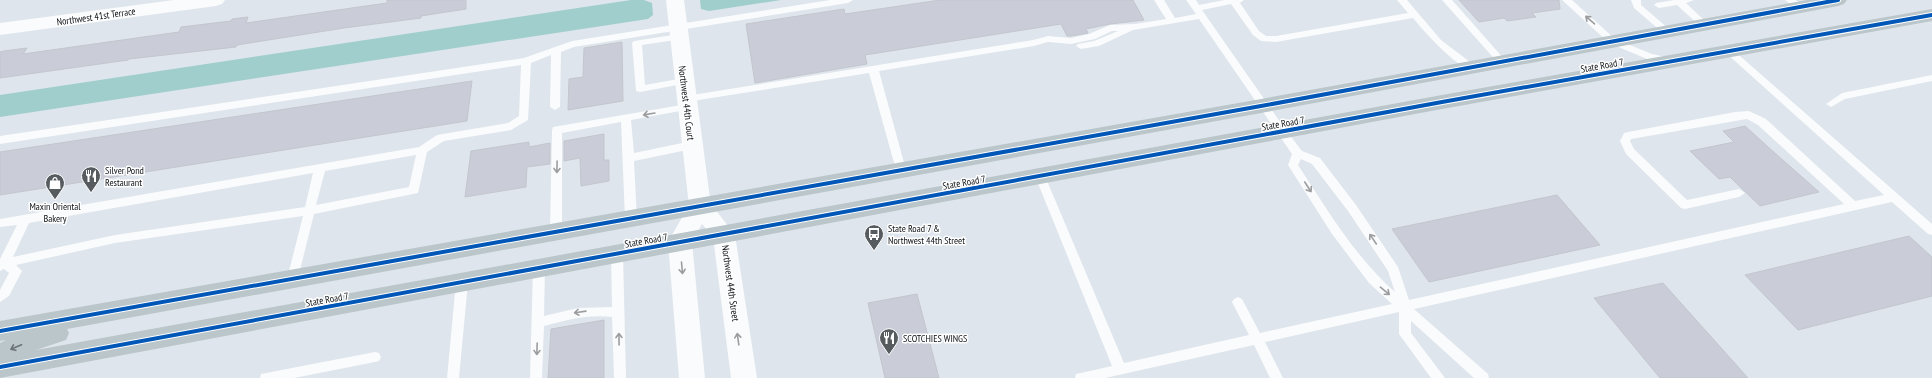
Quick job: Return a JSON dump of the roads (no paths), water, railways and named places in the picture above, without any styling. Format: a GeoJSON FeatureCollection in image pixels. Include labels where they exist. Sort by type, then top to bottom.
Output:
{"type":"FeatureCollection","features":[{"type":"Feature","properties":{"kind":"main road","name":"State Road 7"},"geometry":{"type":"LineString","coordinates":[[0,331],[1261,106],[1703,24],[1795,4],[1838,0]]}},
{"type":"Feature","properties":{"kind":"main road","name":"State Road 7"},"geometry":{"type":"LineString","coordinates":[[0,367],[1280,132],[1932,15]]}},
{"type":"Feature","properties":{"kind":"main road"},"geometry":{"type":"LineString","coordinates":[[0,354],[37,338],[188,297]]}},
{"type":"Feature","properties":{"kind":"street","name":"Northwest 41st Terrace"},"geometry":{"type":"LineString","coordinates":[[0,29],[216,0]]}},
{"type":"Feature","properties":{"kind":"street","name":"Northwest 44th Court"},"geometry":{"type":"LineString","coordinates":[[675,0],[700,206]]}},
{"type":"Feature","properties":{"kind":"street","name":"Northwest 44th Street"},"geometry":{"type":"LineString","coordinates":[[700,206],[724,235],[744,378]]}},
{"type":"Feature","properties":{"kind":"street"},"geometry":{"type":"LineString","coordinates":[[692,378],[680,242],[700,206]]}},
{"type":"Feature","properties":{"kind":"lane"},"geometry":{"type":"LineString","coordinates":[[0,140],[526,61],[572,44],[678,32],[848,0]]}},
{"type":"Feature","properties":{"kind":"lane"},"geometry":{"type":"LineString","coordinates":[[1159,0],[1172,21]]}},
{"type":"Feature","properties":{"kind":"lane"},"geometry":{"type":"LineString","coordinates":[[556,232],[558,130],[626,118],[686,95],[874,69],[1034,43],[1072,47],[1096,44],[1135,27],[1172,21],[1196,8],[1236,0],[1256,33],[1264,39],[1276,39],[1415,15]]}},
{"type":"Feature","properties":{"kind":"lane"},"geometry":{"type":"LineString","coordinates":[[1402,0],[1438,42],[1471,67]]}},
{"type":"Feature","properties":{"kind":"lane"},"geometry":{"type":"LineString","coordinates":[[1447,0],[1502,62]]}},
{"type":"Feature","properties":{"kind":"lane"},"geometry":{"type":"LineString","coordinates":[[1567,0],[1612,41],[1650,57],[1671,61]]}},
{"type":"Feature","properties":{"kind":"lane"},"geometry":{"type":"LineString","coordinates":[[1636,0],[1637,6],[1666,31]]}},
{"type":"Feature","properties":{"kind":"lane"},"geometry":{"type":"LineString","coordinates":[[1660,6],[1689,0]]}},
{"type":"Feature","properties":{"kind":"lane"},"geometry":{"type":"LineString","coordinates":[[1679,2],[1703,24]]}},
{"type":"Feature","properties":{"kind":"lane"},"geometry":{"type":"LineString","coordinates":[[1196,8],[1280,132],[1298,154],[1316,161],[1352,208],[1394,270],[1405,307],[1405,334],[1439,378]]}},
{"type":"Feature","properties":{"kind":"lane"},"geometry":{"type":"LineString","coordinates":[[678,32],[637,43],[640,89],[686,95]]}},
{"type":"Feature","properties":{"kind":"lane"},"geometry":{"type":"LineString","coordinates":[[555,106],[556,51]]}},
{"type":"Feature","properties":{"kind":"lane"},"geometry":{"type":"LineString","coordinates":[[1729,51],[1932,231]]}},
{"type":"Feature","properties":{"kind":"lane"},"geometry":{"type":"LineString","coordinates":[[0,223],[422,150],[441,138],[511,126],[524,118],[526,61]]}},
{"type":"Feature","properties":{"kind":"lane"},"geometry":{"type":"LineString","coordinates":[[874,69],[901,170]]}},
{"type":"Feature","properties":{"kind":"lane"},"geometry":{"type":"LineString","coordinates":[[1831,104],[1842,96],[1932,78]]}},
{"type":"Feature","properties":{"kind":"lane"},"geometry":{"type":"LineString","coordinates":[[1739,193],[1685,205],[1630,151],[1624,142],[1628,136],[1735,116],[1749,115],[1762,122],[1853,206]]}},
{"type":"Feature","properties":{"kind":"lane"},"geometry":{"type":"LineString","coordinates":[[626,118],[631,219]]}},
{"type":"Feature","properties":{"kind":"lane"},"geometry":{"type":"LineString","coordinates":[[629,158],[692,145]]}},
{"type":"Feature","properties":{"kind":"lane"},"geometry":{"type":"LineString","coordinates":[[1,264],[115,239],[309,211],[414,190],[422,150]]}},
{"type":"Feature","properties":{"kind":"lane"},"geometry":{"type":"LineString","coordinates":[[1298,154],[1293,165],[1336,231],[1373,280],[1405,307],[1482,378]]}},
{"type":"Feature","properties":{"kind":"lane"},"geometry":{"type":"LineString","coordinates":[[293,279],[320,168]]}},
{"type":"Feature","properties":{"kind":"lane"},"geometry":{"type":"LineString","coordinates":[[1040,176],[1120,370]]}},
{"type":"Feature","properties":{"kind":"lane"},"geometry":{"type":"LineString","coordinates":[[1081,378],[1894,197]]}},
{"type":"Feature","properties":{"kind":"lane"},"geometry":{"type":"LineString","coordinates":[[1,264],[25,219]]}},
{"type":"Feature","properties":{"kind":"lane"},"geometry":{"type":"LineString","coordinates":[[617,254],[620,378]]}},
{"type":"Feature","properties":{"kind":"lane"},"geometry":{"type":"LineString","coordinates":[[0,297],[6,293],[16,271],[1,264]]}},
{"type":"Feature","properties":{"kind":"lane"},"geometry":{"type":"LineString","coordinates":[[536,378],[539,268]]}},
{"type":"Feature","properties":{"kind":"lane"},"geometry":{"type":"LineString","coordinates":[[453,378],[462,282]]}},
{"type":"Feature","properties":{"kind":"lane"},"geometry":{"type":"LineString","coordinates":[[1238,302],[1277,378]]}},
{"type":"Feature","properties":{"kind":"lane"},"geometry":{"type":"LineString","coordinates":[[538,323],[573,313],[604,311],[618,313]]}},
{"type":"Feature","properties":{"kind":"lane"},"geometry":{"type":"LineString","coordinates":[[266,378],[375,357]]}},
{"type":"Feature","properties":{"kind":"place","name":"Silver Pond Restaurant"},"geometry":{"type":"Point","coordinates":[91,193]}},
{"type":"Feature","properties":{"kind":"place","name":"Maxin Oriental Bakery"},"geometry":{"type":"Point","coordinates":[55,200]}},
{"type":"Feature","properties":{"kind":"place","name":"State Road 7 & Northwest 44th Street"},"geometry":{"type":"Point","coordinates":[874,251]}},
{"type":"Feature","properties":{"kind":"place","name":"SCOTCHIES WINGS"},"geometry":{"type":"Point","coordinates":[889,355]}}]}
